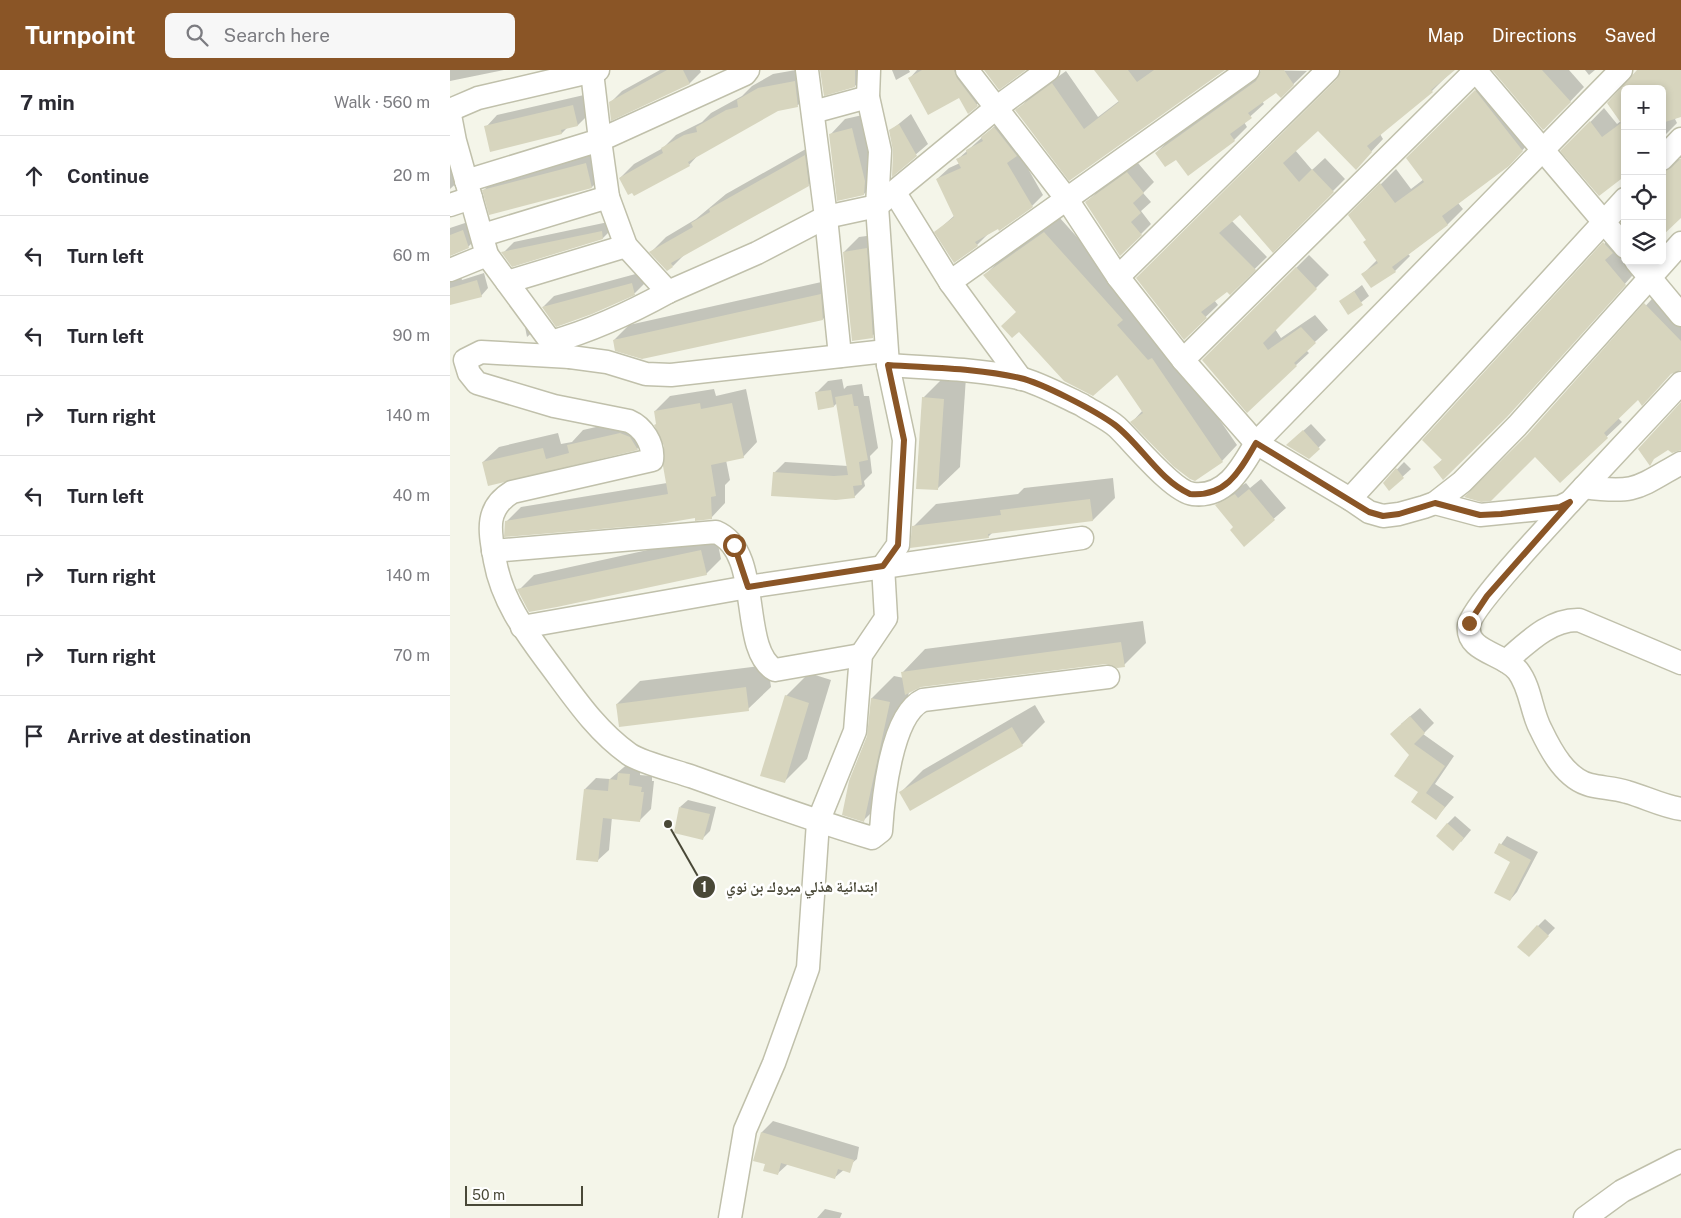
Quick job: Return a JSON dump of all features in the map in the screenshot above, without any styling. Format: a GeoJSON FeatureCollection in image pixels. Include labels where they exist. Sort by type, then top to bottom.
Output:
{"type":"FeatureCollection","features":[{"type":"Feature","properties":{"kind":"street"},"geometry":{"type":"LineString","coordinates":[[450,205],[469,189],[600,140],[745,74],[748,70]]}},
{"type":"Feature","properties":{"kind":"street"},"geometry":{"type":"LineString","coordinates":[[807,70],[826,217],[840,356]]}},
{"type":"Feature","properties":{"kind":"street"},"geometry":{"type":"LineString","coordinates":[[730,1218],[745,1130],[774,1063],[808,968],[818,822],[854,731],[861,655],[886,618],[883,566],[898,545],[904,440],[887,358],[886,199],[880,151],[868,97],[869,70]]}},
{"type":"Feature","properties":{"kind":"street"},"geometry":{"type":"LineString","coordinates":[[967,70],[1066,198],[1118,277],[1183,360],[1256,443],[1369,512],[1383,516],[1399,514],[1435,503],[1462,482],[1517,426],[1643,269],[1681,243]]}},
{"type":"Feature","properties":{"kind":"street"},"geometry":{"type":"LineString","coordinates":[[552,342],[627,316],[668,292],[757,253],[826,217],[886,199],[996,108],[1048,70]]}},
{"type":"Feature","properties":{"kind":"street"},"geometry":{"type":"LineString","coordinates":[[950,282],[1248,70]]}},
{"type":"Feature","properties":{"kind":"street"},"geometry":{"type":"LineString","coordinates":[[1118,277],[1328,70]]}},
{"type":"Feature","properties":{"kind":"street"},"geometry":{"type":"LineString","coordinates":[[1183,360],[1475,70],[1621,242]]}},
{"type":"Feature","properties":{"kind":"street"},"geometry":{"type":"LineString","coordinates":[[1108,678],[923,700],[916,704],[908,711],[884,784],[881,832],[872,838],[818,822],[630,755],[597,727],[522,627],[510,607],[497,572],[490,519],[500,499],[512,492],[652,460],[647,436],[640,426],[630,421],[554,406],[477,383],[469,373],[465,360],[481,352],[570,357],[607,362],[646,374],[671,375],[840,356],[887,358],[1021,378],[1081,405],[1115,426],[1162,474],[1190,494],[1211,492],[1236,476],[1256,443],[1541,150],[1588,106],[1621,70]]}},
{"type":"Feature","properties":{"kind":"street"},"geometry":{"type":"LineString","coordinates":[[450,110],[478,98],[595,71],[600,140],[608,197],[626,246],[668,292]]}},
{"type":"Feature","properties":{"kind":"street"},"geometry":{"type":"LineString","coordinates":[[813,112],[868,97]]}},
{"type":"Feature","properties":{"kind":"street"},"geometry":{"type":"LineString","coordinates":[[450,115],[452,142],[469,189],[485,245],[508,282],[552,342],[570,357]]}},
{"type":"Feature","properties":{"kind":"street"},"geometry":{"type":"LineString","coordinates":[[1666,155],[1681,139]]}},
{"type":"Feature","properties":{"kind":"street"},"geometry":{"type":"LineString","coordinates":[[450,270],[485,245],[608,197]]}},
{"type":"Feature","properties":{"kind":"street"},"geometry":{"type":"LineString","coordinates":[[886,199],[1021,378]]}},
{"type":"Feature","properties":{"kind":"street"},"geometry":{"type":"LineString","coordinates":[[1350,499],[1621,203]]}},
{"type":"Feature","properties":{"kind":"street"},"geometry":{"type":"LineString","coordinates":[[508,282],[626,246]]}},
{"type":"Feature","properties":{"kind":"street"},"geometry":{"type":"LineString","coordinates":[[1643,269],[1681,315]]}},
{"type":"Feature","properties":{"kind":"street"},"geometry":{"type":"LineString","coordinates":[[1681,383],[1577,494],[1487,596],[1469,623],[1469,636],[1473,642],[1506,660],[1522,677],[1541,731],[1570,775],[1589,785],[1626,791],[1669,807],[1681,809]]}},
{"type":"Feature","properties":{"kind":"street"},"geometry":{"type":"LineString","coordinates":[[1435,503],[1480,515],[1549,508],[1577,494],[1632,489],[1648,483],[1681,463]]}},
{"type":"Feature","properties":{"kind":"street"},"geometry":{"type":"LineString","coordinates":[[493,551],[716,532],[726,536],[734,545],[748,587],[759,653],[766,665],[775,670],[861,655]]}},
{"type":"Feature","properties":{"kind":"street"},"geometry":{"type":"LineString","coordinates":[[522,627],[748,587],[1082,538]]}},
{"type":"Feature","properties":{"kind":"street"},"geometry":{"type":"LineString","coordinates":[[1506,660],[1546,629],[1579,620],[1681,663]]}},
{"type":"Feature","properties":{"kind":"street"},"geometry":{"type":"LineString","coordinates":[[1585,1218],[1622,1191],[1681,1161]]}},
{"type":"Feature","properties":{"kind":"building"},"geometry":{"type":"Polygon","coordinates":[[[667,70],[683,70],[690,84],[611,121],[609,102],[667,70]]]}},
{"type":"Feature","properties":{"kind":"building"},"geometry":{"type":"Polygon","coordinates":[[[820,70],[855,70],[855,87],[824,96],[820,70]]]}},
{"type":"Feature","properties":{"kind":"building"},"geometry":{"type":"Polygon","coordinates":[[[922,70],[954,70],[957,78],[978,106],[968,114],[959,98],[928,115],[908,78],[922,70]]]}},
{"type":"Feature","properties":{"kind":"building"},"geometry":{"type":"Polygon","coordinates":[[[984,70],[1026,70],[999,90],[984,70]]]}},
{"type":"Feature","properties":{"kind":"building"},"geometry":{"type":"Polygon","coordinates":[[[1094,70],[1128,70],[1137,82],[1154,70],[1225,70],[1069,181],[1015,110],[1052,83],[1084,129],[1119,102],[1094,70]]]}},
{"type":"Feature","properties":{"kind":"building"},"geometry":{"type":"Polygon","coordinates":[[[1261,70],[1284,70],[1294,85],[1281,98],[1276,93],[1248,113],[1252,118],[1230,134],[1235,141],[1188,176],[1176,160],[1165,167],[1155,153],[1256,81],[1261,70]]]}},
{"type":"Feature","properties":{"kind":"building"},"geometry":{"type":"Polygon","coordinates":[[[1341,70],[1455,70],[1431,90],[1433,92],[1367,146],[1372,152],[1356,170],[1318,131],[1283,163],[1299,182],[1312,169],[1334,192],[1273,253],[1240,215],[1219,233],[1256,270],[1230,295],[1227,292],[1201,312],[1207,318],[1184,340],[1136,278],[1337,79],[1341,70]]]}},
{"type":"Feature","properties":{"kind":"building"},"geometry":{"type":"Polygon","coordinates":[[[1492,70],[1542,70],[1571,102],[1543,130],[1492,70]]]}},
{"type":"Feature","properties":{"kind":"building"},"geometry":{"type":"Polygon","coordinates":[[[1637,70],[1681,70],[1681,117],[1666,122],[1666,85],[1623,85],[1637,70]]]}},
{"type":"Feature","properties":{"kind":"building"},"geometry":{"type":"Polygon","coordinates":[[[795,81],[798,107],[778,111],[688,162],[690,166],[634,196],[632,193],[628,195],[619,178],[663,153],[661,148],[684,135],[697,132],[696,127],[726,110],[738,107],[737,100],[758,88],[795,81]]]}},
{"type":"Feature","properties":{"kind":"building"},"geometry":{"type":"Polygon","coordinates":[[[1621,88],[1621,123],[1607,103],[1621,88]]]}},
{"type":"Feature","properties":{"kind":"building"},"geometry":{"type":"Polygon","coordinates":[[[1475,90],[1523,151],[1509,166],[1442,216],[1448,225],[1392,267],[1396,272],[1371,288],[1361,274],[1378,263],[1363,242],[1366,240],[1348,215],[1380,183],[1395,203],[1424,182],[1406,158],[1475,90]]]}},
{"type":"Feature","properties":{"kind":"building"},"geometry":{"type":"Polygon","coordinates":[[[573,105],[578,126],[561,130],[562,134],[490,152],[484,126],[573,105]]]}},
{"type":"Feature","properties":{"kind":"building"},"geometry":{"type":"Polygon","coordinates":[[[1590,121],[1602,137],[1621,123],[1621,179],[1599,196],[1560,151],[1590,121]]]}},
{"type":"Feature","properties":{"kind":"building"},"geometry":{"type":"Polygon","coordinates":[[[899,124],[917,156],[892,177],[893,151],[889,130],[899,124]]]}},
{"type":"Feature","properties":{"kind":"building"},"geometry":{"type":"Polygon","coordinates":[[[994,127],[1017,156],[1007,163],[1033,207],[999,231],[998,229],[975,242],[978,246],[954,263],[934,232],[954,217],[936,179],[961,168],[956,159],[967,154],[966,150],[983,141],[981,137],[994,127]]]}},
{"type":"Feature","properties":{"kind":"building"},"geometry":{"type":"Polygon","coordinates":[[[852,128],[865,181],[864,195],[837,201],[829,134],[852,128]]]}},
{"type":"Feature","properties":{"kind":"building"},"geometry":{"type":"Polygon","coordinates":[[[805,155],[809,186],[671,263],[673,267],[667,271],[649,252],[693,227],[691,223],[710,212],[709,209],[805,155]]]}},
{"type":"Feature","properties":{"kind":"building"},"geometry":{"type":"Polygon","coordinates":[[[1681,158],[1681,218],[1666,232],[1666,170],[1681,158]]]}},
{"type":"Feature","properties":{"kind":"building"},"geometry":{"type":"Polygon","coordinates":[[[586,163],[592,188],[489,215],[482,190],[586,163]]]}},
{"type":"Feature","properties":{"kind":"building"},"geometry":{"type":"Polygon","coordinates":[[[1127,172],[1144,193],[1133,203],[1141,213],[1131,222],[1142,235],[1120,256],[1085,202],[1127,172]]]}},
{"type":"Feature","properties":{"kind":"building"},"geometry":{"type":"Polygon","coordinates":[[[463,230],[469,248],[450,256],[450,235],[463,230]]]}},
{"type":"Feature","properties":{"kind":"building"},"geometry":{"type":"Polygon","coordinates":[[[602,231],[603,239],[512,267],[501,252],[602,231]]]}},
{"type":"Feature","properties":{"kind":"building"},"geometry":{"type":"Polygon","coordinates":[[[1044,232],[1123,320],[1117,325],[1148,360],[1152,358],[1223,462],[1195,481],[1190,479],[1173,466],[1130,422],[1143,413],[1117,375],[1093,396],[1064,381],[1019,332],[1012,338],[1001,326],[1016,312],[983,275],[1044,232]]]}},
{"type":"Feature","properties":{"kind":"building"},"geometry":{"type":"Polygon","coordinates":[[[1603,242],[1613,253],[1605,260],[1626,285],[1507,417],[1443,480],[1433,467],[1442,460],[1422,440],[1603,242]]]}},
{"type":"Feature","properties":{"kind":"building"},"geometry":{"type":"Polygon","coordinates":[[[867,248],[873,338],[852,341],[843,252],[867,248]]]}},
{"type":"Feature","properties":{"kind":"building"},"geometry":{"type":"Polygon","coordinates":[[[1296,267],[1317,289],[1263,343],[1268,350],[1301,327],[1316,343],[1294,363],[1297,366],[1247,413],[1202,360],[1296,267]]]}},
{"type":"Feature","properties":{"kind":"building"},"geometry":{"type":"Polygon","coordinates":[[[477,280],[482,297],[450,305],[450,288],[477,280]]]}},
{"type":"Feature","properties":{"kind":"building"},"geometry":{"type":"Polygon","coordinates":[[[632,283],[635,295],[556,327],[542,307],[632,283]]]}},
{"type":"Feature","properties":{"kind":"building"},"geometry":{"type":"Polygon","coordinates":[[[1354,291],[1363,305],[1348,315],[1339,301],[1354,291]]]}},
{"type":"Feature","properties":{"kind":"building"},"geometry":{"type":"Polygon","coordinates":[[[821,294],[823,320],[642,359],[615,351],[613,340],[821,294]]]}},
{"type":"Feature","properties":{"kind":"building"},"geometry":{"type":"Polygon","coordinates":[[[1644,303],[1681,341],[1681,370],[1671,374],[1642,406],[1638,400],[1604,433],[1608,438],[1560,483],[1535,457],[1491,501],[1481,502],[1464,497],[1527,435],[1644,303]]]}},
{"type":"Feature","properties":{"kind":"building"},"geometry":{"type":"Polygon","coordinates":[[[831,390],[834,407],[818,410],[815,392],[831,390]]]}},
{"type":"Feature","properties":{"kind":"building"},"geometry":{"type":"Polygon","coordinates":[[[852,394],[854,406],[858,406],[868,460],[859,462],[862,485],[853,486],[855,498],[836,500],[771,496],[773,472],[834,476],[848,475],[835,397],[852,394]]]}},
{"type":"Feature","properties":{"kind":"building"},"geometry":{"type":"Polygon","coordinates":[[[922,397],[944,399],[938,490],[916,489],[922,397]]]}},
{"type":"Feature","properties":{"kind":"building"},"geometry":{"type":"Polygon","coordinates":[[[1681,402],[1681,450],[1672,453],[1668,450],[1654,459],[1650,466],[1638,449],[1681,402]]]}},
{"type":"Feature","properties":{"kind":"building"},"geometry":{"type":"Polygon","coordinates":[[[700,403],[701,409],[732,403],[744,458],[711,465],[716,496],[711,497],[712,519],[695,521],[695,518],[660,524],[504,537],[505,521],[668,494],[663,466],[664,446],[654,425],[656,424],[654,411],[700,403]]]}},
{"type":"Feature","properties":{"kind":"building"},"geometry":{"type":"Polygon","coordinates":[[[1303,430],[1320,449],[1309,459],[1286,445],[1303,430]]]}},
{"type":"Feature","properties":{"kind":"building"},"geometry":{"type":"Polygon","coordinates":[[[620,433],[630,437],[638,450],[488,486],[482,462],[543,448],[546,459],[569,453],[567,445],[620,433]]]}},
{"type":"Feature","properties":{"kind":"building"},"geometry":{"type":"Polygon","coordinates":[[[1396,468],[1404,478],[1389,491],[1383,483],[1396,468]]]}},
{"type":"Feature","properties":{"kind":"building"},"geometry":{"type":"Polygon","coordinates":[[[1249,489],[1275,520],[1244,547],[1230,530],[1233,527],[1215,505],[1235,494],[1238,498],[1249,489]]]}},
{"type":"Feature","properties":{"kind":"building"},"geometry":{"type":"Polygon","coordinates":[[[1090,499],[1093,521],[988,534],[989,538],[910,548],[912,526],[1001,515],[1000,510],[1090,499]]]}},
{"type":"Feature","properties":{"kind":"building"},"geometry":{"type":"Polygon","coordinates":[[[701,550],[707,575],[557,607],[529,612],[517,589],[701,550]]]}},
{"type":"Feature","properties":{"kind":"building"},"geometry":{"type":"Polygon","coordinates":[[[1121,642],[1125,667],[1117,668],[1106,664],[921,687],[905,695],[901,672],[1121,642]]]}},
{"type":"Feature","properties":{"kind":"building"},"geometry":{"type":"Polygon","coordinates":[[[746,687],[749,711],[619,727],[616,704],[746,687]]]}},
{"type":"Feature","properties":{"kind":"building"},"geometry":{"type":"Polygon","coordinates":[[[785,695],[809,703],[785,783],[760,776],[785,695]]]}},
{"type":"Feature","properties":{"kind":"building"},"geometry":{"type":"Polygon","coordinates":[[[871,698],[890,702],[864,822],[842,815],[849,781],[867,736],[871,698]]]}},
{"type":"Feature","properties":{"kind":"building"},"geometry":{"type":"Polygon","coordinates":[[[1410,716],[1425,733],[1414,744],[1445,766],[1426,793],[1445,807],[1436,820],[1411,802],[1418,792],[1394,776],[1409,755],[1390,734],[1410,716]]]}},
{"type":"Feature","properties":{"kind":"building"},"geometry":{"type":"Polygon","coordinates":[[[1012,727],[1023,746],[910,811],[899,792],[1012,727]]]}},
{"type":"Feature","properties":{"kind":"building"},"geometry":{"type":"Polygon","coordinates":[[[618,773],[630,774],[629,785],[642,787],[641,792],[644,792],[640,822],[603,818],[598,862],[576,860],[584,789],[608,791],[609,779],[617,780],[618,773]]]}},
{"type":"Feature","properties":{"kind":"building"},"geometry":{"type":"Polygon","coordinates":[[[679,807],[710,814],[703,840],[674,833],[679,807]]]}},
{"type":"Feature","properties":{"kind":"building"},"geometry":{"type":"Polygon","coordinates":[[[1447,823],[1464,838],[1453,851],[1436,836],[1447,823]]]}},
{"type":"Feature","properties":{"kind":"building"},"geometry":{"type":"Polygon","coordinates":[[[1499,843],[1531,860],[1510,901],[1494,893],[1510,862],[1494,853],[1499,843]]]}},
{"type":"Feature","properties":{"kind":"building"},"geometry":{"type":"Polygon","coordinates":[[[1537,925],[1549,936],[1529,957],[1517,947],[1537,925]]]}},
{"type":"Feature","properties":{"kind":"building"},"geometry":{"type":"Polygon","coordinates":[[[761,1132],[854,1160],[850,1173],[838,1169],[835,1179],[781,1163],[778,1175],[763,1171],[765,1164],[753,1161],[761,1132]]]}},
{"type":"Feature","properties":{"kind":"place","name":"ابتدائية هذلي مبروك بن نوي"},"geometry":{"type":"Point","coordinates":[668,824]}},
{"type":"Feature","properties":{"kind":"route"},"geometry":{"type":"LineString","coordinates":[[734,545],[748,587],[883,566],[898,545],[904,440],[888,365],[980,372],[1021,378],[1081,405],[1115,426],[1162,474],[1183,491],[1190,494],[1200,495],[1223,487],[1236,476],[1256,443],[1369,512],[1383,516],[1399,514],[1435,503],[1480,515],[1560,507],[1570,502],[1487,596],[1469,623]]}}]}
